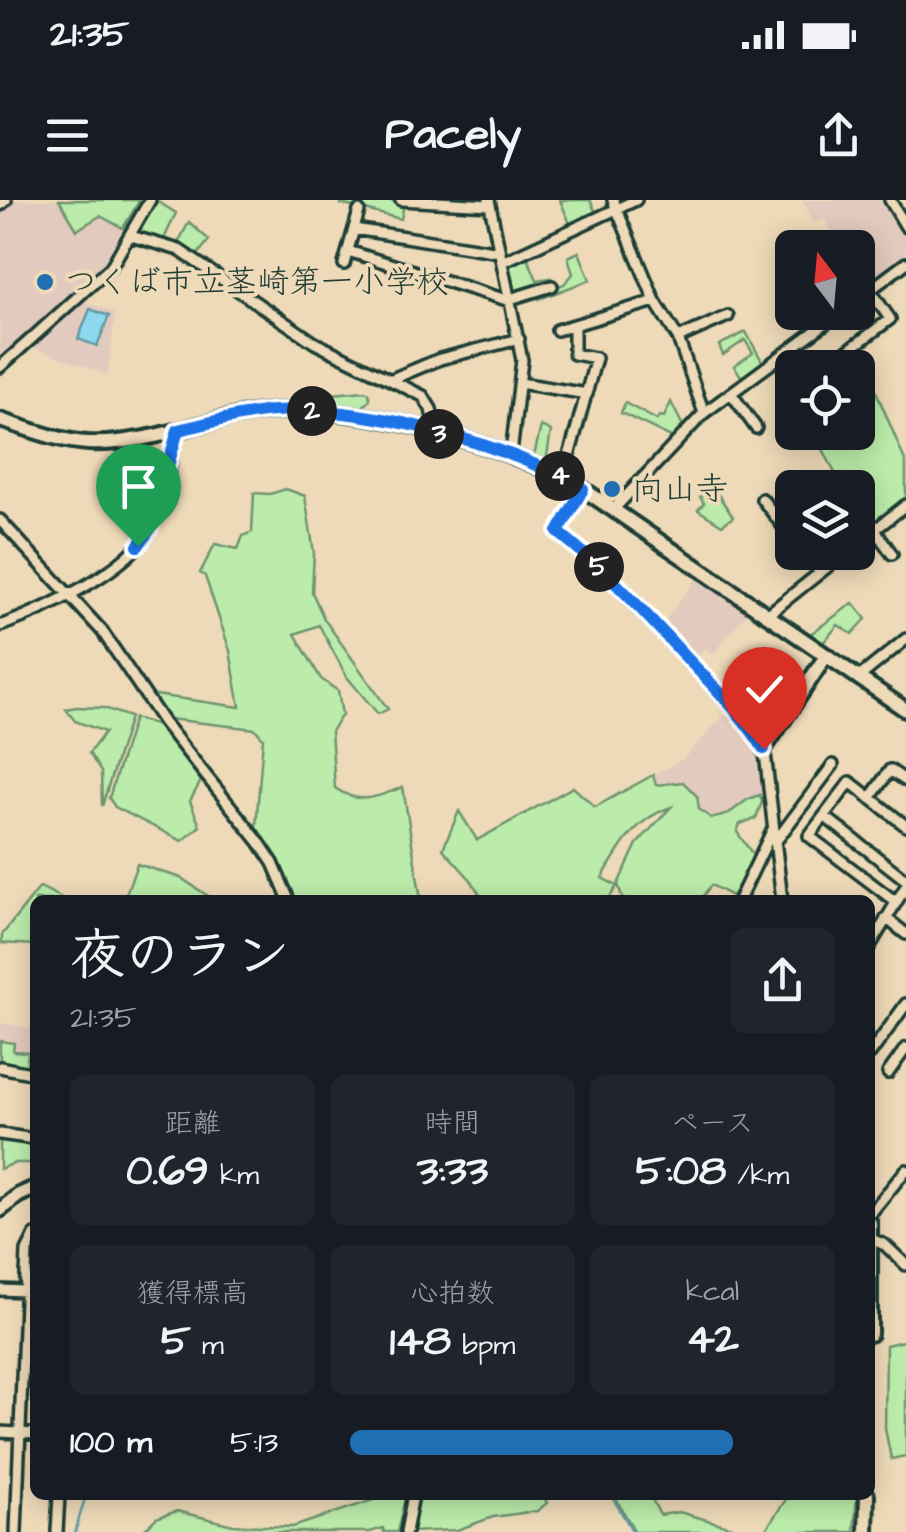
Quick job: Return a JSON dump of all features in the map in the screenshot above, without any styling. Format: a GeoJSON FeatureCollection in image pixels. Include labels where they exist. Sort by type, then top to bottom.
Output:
{"type":"FeatureCollection","features":[{"type":"Feature","properties":{"kind":"main road"},"geometry":{"type":"LineString","coordinates":[[0,420],[50,436],[90,443],[263,412],[308,411],[345,414],[436,433],[511,454],[564,478],[614,509],[906,710]]}},
{"type":"Feature","properties":{"kind":"main road"},"geometry":{"type":"LineString","coordinates":[[764,749],[826,656]]}},
{"type":"Feature","properties":{"kind":"main road"},"geometry":{"type":"LineString","coordinates":[[0,1210],[30,1190]]}},
{"type":"Feature","properties":{"kind":"main road"},"geometry":{"type":"LineString","coordinates":[[866,1532],[867,1500]]}},
{"type":"Feature","properties":{"kind":"street"},"geometry":{"type":"LineString","coordinates":[[0,205],[6,200]]}},
{"type":"Feature","properties":{"kind":"street"},"geometry":{"type":"LineString","coordinates":[[0,367],[111,267],[150,200]]}},
{"type":"Feature","properties":{"kind":"street"},"geometry":{"type":"LineString","coordinates":[[401,200],[490,203],[519,339],[520,383],[511,454]]}},
{"type":"Feature","properties":{"kind":"street"},"geometry":{"type":"LineString","coordinates":[[354,229],[501,257],[615,204],[636,200]]}},
{"type":"Feature","properties":{"kind":"street"},"geometry":{"type":"LineString","coordinates":[[890,200],[906,226]]}},
{"type":"Feature","properties":{"kind":"street"},"geometry":{"type":"LineString","coordinates":[[615,204],[655,301],[678,338],[704,413]]}},
{"type":"Feature","properties":{"kind":"street"},"geometry":{"type":"LineString","coordinates":[[344,264],[358,210]]}},
{"type":"Feature","properties":{"kind":"street"},"geometry":{"type":"LineString","coordinates":[[131,236],[178,250],[315,343],[422,396],[432,410],[436,433]]}},
{"type":"Feature","properties":{"kind":"street"},"geometry":{"type":"LineString","coordinates":[[348,251],[510,300],[552,286]]}},
{"type":"Feature","properties":{"kind":"street"},"geometry":{"type":"LineString","coordinates":[[875,286],[906,263]]}},
{"type":"Feature","properties":{"kind":"street"},"geometry":{"type":"LineString","coordinates":[[848,350],[890,319],[875,297]]}},
{"type":"Feature","properties":{"kind":"street"},"geometry":{"type":"LineString","coordinates":[[557,330],[655,301]]}},
{"type":"Feature","properties":{"kind":"street"},"geometry":{"type":"LineString","coordinates":[[678,338],[728,316]]}},
{"type":"Feature","properties":{"kind":"street"},"geometry":{"type":"LineString","coordinates":[[564,478],[596,358],[574,354],[574,325]]}},
{"type":"Feature","properties":{"kind":"street"},"geometry":{"type":"LineString","coordinates":[[614,509],[704,413],[817,330]]}},
{"type":"Feature","properties":{"kind":"street"},"geometry":{"type":"LineString","coordinates":[[392,379],[440,359],[519,339]]}},
{"type":"Feature","properties":{"kind":"street"},"geometry":{"type":"LineString","coordinates":[[520,383],[587,394]]}},
{"type":"Feature","properties":{"kind":"street"},"geometry":{"type":"LineString","coordinates":[[731,393],[756,428]]}},
{"type":"Feature","properties":{"kind":"street"},"geometry":{"type":"LineString","coordinates":[[0,626],[33,614],[126,558],[150,529],[178,430]]}},
{"type":"Feature","properties":{"kind":"street"},"geometry":{"type":"LineString","coordinates":[[583,489],[558,532],[652,621],[748,723],[764,749],[781,895]]}},
{"type":"Feature","properties":{"kind":"street"},"geometry":{"type":"LineString","coordinates":[[762,499],[775,516]]}},
{"type":"Feature","properties":{"kind":"street"},"geometry":{"type":"LineString","coordinates":[[892,554],[875,530],[906,505]]}},
{"type":"Feature","properties":{"kind":"street"},"geometry":{"type":"LineString","coordinates":[[0,520],[102,631],[164,723],[259,842],[286,895]]}},
{"type":"Feature","properties":{"kind":"street"},"geometry":{"type":"LineString","coordinates":[[767,615],[824,570]]}},
{"type":"Feature","properties":{"kind":"street"},"geometry":{"type":"LineString","coordinates":[[858,678],[906,639]]}},
{"type":"Feature","properties":{"kind":"street"},"geometry":{"type":"LineString","coordinates":[[776,841],[833,765]]}},
{"type":"Feature","properties":{"kind":"street"},"geometry":{"type":"LineString","coordinates":[[870,798],[890,770],[906,781]]}},
{"type":"Feature","properties":{"kind":"street"},"geometry":{"type":"LineString","coordinates":[[896,902],[809,836],[850,782],[906,826]]}},
{"type":"Feature","properties":{"kind":"street"},"geometry":{"type":"LineString","coordinates":[[824,816],[906,883],[875,937]]}},
{"type":"Feature","properties":{"kind":"street"},"geometry":{"type":"LineString","coordinates":[[741,895],[774,828]]}},
{"type":"Feature","properties":{"kind":"street"},"geometry":{"type":"LineString","coordinates":[[886,918],[906,934]]}},
{"type":"Feature","properties":{"kind":"street"},"geometry":{"type":"LineString","coordinates":[[875,1047],[906,1004]]}},
{"type":"Feature","properties":{"kind":"street"},"geometry":{"type":"LineString","coordinates":[[888,1072],[906,1048]]}},
{"type":"Feature","properties":{"kind":"street"},"geometry":{"type":"LineString","coordinates":[[0,1067],[30,1073]]}},
{"type":"Feature","properties":{"kind":"street"},"geometry":{"type":"LineString","coordinates":[[0,1134],[30,1138]]}},
{"type":"Feature","properties":{"kind":"street"},"geometry":{"type":"LineString","coordinates":[[875,1208],[905,1173]]}},
{"type":"Feature","properties":{"kind":"street"},"geometry":{"type":"LineString","coordinates":[[875,1241],[906,1265]]}},
{"type":"Feature","properties":{"kind":"street"},"geometry":{"type":"LineString","coordinates":[[16,1532],[29,1332],[24,1291],[30,1242]]}},
{"type":"Feature","properties":{"kind":"street"},"geometry":{"type":"LineString","coordinates":[[0,1290],[24,1291]]}},
{"type":"Feature","properties":{"kind":"street"},"geometry":{"type":"LineString","coordinates":[[0,1432],[30,1434]]}},
{"type":"Feature","properties":{"kind":"street"},"geometry":{"type":"LineString","coordinates":[[57,1532],[59,1500]]}},
{"type":"Feature","properties":{"kind":"street"},"geometry":{"type":"LineString","coordinates":[[406,1532],[412,1500]]}},
{"type":"Feature","properties":{"kind":"shaded area","name":"つくば市立茎崎第一小学校"},"geometry":{"type":"Polygon","coordinates":[[[12,200],[146,200],[107,267],[75,298],[115,313],[108,375],[29,346],[0,363],[0,211],[12,200]]]}},
{"type":"Feature","properties":{"kind":"shaded area"},"geometry":{"type":"Polygon","coordinates":[[[803,200],[885,200],[906,235],[906,258],[875,281],[875,230],[831,230],[824,219],[813,223],[803,200]]]}},
{"type":"Feature","properties":{"kind":"shaded area"},"geometry":{"type":"Polygon","coordinates":[[[697,577],[748,612],[713,654],[704,648],[693,662],[661,627],[697,577]]]}},
{"type":"Feature","properties":{"kind":"shaded area"},"geometry":{"type":"Polygon","coordinates":[[[729,710],[749,729],[762,755],[768,793],[752,796],[727,817],[711,819],[702,809],[655,786],[653,775],[683,759],[729,710]]]}},
{"type":"Feature","properties":{"kind":"shaded area"},"geometry":{"type":"Polygon","coordinates":[[[0,1023],[30,1028],[30,1070],[0,1065],[0,1023]]]}},
{"type":"Feature","properties":{"kind":"green space"},"geometry":{"type":"Polygon","coordinates":[[[59,200],[140,200],[123,228],[100,216],[77,230],[59,200]]]}},
{"type":"Feature","properties":{"kind":"green space"},"geometry":{"type":"Polygon","coordinates":[[[155,200],[176,213],[164,239],[137,233],[155,200]]]}},
{"type":"Feature","properties":{"kind":"green space"},"geometry":{"type":"Polygon","coordinates":[[[342,200],[404,204],[401,219],[341,204],[342,200]]]}},
{"type":"Feature","properties":{"kind":"green space"},"geometry":{"type":"Polygon","coordinates":[[[560,200],[590,200],[597,215],[571,226],[560,200]]]}},
{"type":"Feature","properties":{"kind":"green space"},"geometry":{"type":"Polygon","coordinates":[[[189,222],[209,240],[196,257],[177,245],[189,222]]]}},
{"type":"Feature","properties":{"kind":"green space"},"geometry":{"type":"Polygon","coordinates":[[[579,252],[590,280],[539,299],[538,294],[564,284],[573,274],[568,257],[579,252]]]}},
{"type":"Feature","properties":{"kind":"green space"},"geometry":{"type":"Polygon","coordinates":[[[527,256],[537,280],[551,278],[553,283],[515,294],[508,265],[527,256]]]}},
{"type":"Feature","properties":{"kind":"green space"},"geometry":{"type":"Polygon","coordinates":[[[746,332],[763,363],[743,379],[734,366],[753,353],[745,340],[723,355],[719,345],[746,332]]]}},
{"type":"Feature","properties":{"kind":"green space"},"geometry":{"type":"Polygon","coordinates":[[[875,389],[906,463],[906,502],[875,526],[875,470],[834,470],[824,450],[875,450],[875,389]]]}},
{"type":"Feature","properties":{"kind":"green space"},"geometry":{"type":"Polygon","coordinates":[[[365,391],[370,399],[361,409],[330,403],[332,394],[365,391]]]}},
{"type":"Feature","properties":{"kind":"green space"},"geometry":{"type":"Polygon","coordinates":[[[671,402],[684,428],[675,439],[621,413],[625,403],[657,420],[664,417],[671,402]]]}},
{"type":"Feature","properties":{"kind":"green space"},"geometry":{"type":"Polygon","coordinates":[[[541,426],[551,431],[546,462],[534,456],[541,426]]]}},
{"type":"Feature","properties":{"kind":"green space"},"geometry":{"type":"Polygon","coordinates":[[[713,487],[733,517],[722,525],[698,510],[704,503],[700,497],[713,487]]]}},
{"type":"Feature","properties":{"kind":"green space"},"geometry":{"type":"Polygon","coordinates":[[[286,489],[305,496],[314,553],[312,592],[324,619],[388,709],[378,714],[347,677],[319,625],[295,634],[321,679],[338,691],[342,715],[331,731],[335,788],[361,798],[403,787],[420,895],[291,895],[280,867],[256,827],[263,738],[255,729],[169,719],[148,694],[240,707],[230,651],[205,576],[200,573],[215,544],[238,549],[243,536],[252,532],[254,493],[286,489]]]}},
{"type":"Feature","properties":{"kind":"green space"},"geometry":{"type":"Polygon","coordinates":[[[853,603],[866,619],[852,634],[838,625],[822,644],[809,635],[853,603]]]}},
{"type":"Feature","properties":{"kind":"green space"},"geometry":{"type":"Polygon","coordinates":[[[104,708],[130,717],[102,806],[101,772],[89,753],[105,732],[75,721],[66,709],[104,708]]]}},
{"type":"Feature","properties":{"kind":"green space"},"geometry":{"type":"Polygon","coordinates":[[[134,718],[158,725],[201,781],[190,801],[200,826],[182,841],[115,807],[109,798],[134,718]]]}},
{"type":"Feature","properties":{"kind":"green space"},"geometry":{"type":"Polygon","coordinates":[[[653,775],[656,785],[683,782],[697,796],[699,809],[711,818],[727,814],[760,795],[762,802],[756,818],[740,824],[737,832],[756,859],[733,895],[711,885],[704,895],[621,895],[618,884],[637,844],[671,807],[648,819],[622,845],[602,878],[617,886],[611,895],[480,895],[443,849],[459,811],[477,840],[573,787],[595,807],[653,775]]]}},
{"type":"Feature","properties":{"kind":"green space"},"geometry":{"type":"Polygon","coordinates":[[[137,864],[181,878],[206,895],[126,895],[137,864]]]}},
{"type":"Feature","properties":{"kind":"green space"},"geometry":{"type":"Polygon","coordinates":[[[40,887],[56,895],[34,895],[40,887]]]}},
{"type":"Feature","properties":{"kind":"green space"},"geometry":{"type":"Polygon","coordinates":[[[30,900],[30,945],[2,943],[2,935],[30,900]]]}},
{"type":"Feature","properties":{"kind":"green space"},"geometry":{"type":"Polygon","coordinates":[[[0,1041],[14,1043],[13,1051],[28,1052],[26,1070],[0,1065],[0,1041]]]}},
{"type":"Feature","properties":{"kind":"green space"},"geometry":{"type":"Polygon","coordinates":[[[0,1139],[30,1143],[30,1163],[0,1169],[0,1139]]]}},
{"type":"Feature","properties":{"kind":"green space"},"geometry":{"type":"Polygon","coordinates":[[[903,1341],[906,1456],[891,1459],[885,1428],[886,1345],[903,1341]]]}},
{"type":"Feature","properties":{"kind":"green space"},"geometry":{"type":"Polygon","coordinates":[[[373,1500],[405,1500],[397,1532],[384,1532],[383,1528],[370,1532],[142,1532],[156,1518],[177,1511],[233,1525],[293,1527],[373,1500]]]}},
{"type":"Feature","properties":{"kind":"green space"},"geometry":{"type":"Polygon","coordinates":[[[416,1500],[547,1503],[537,1511],[493,1517],[457,1530],[410,1532],[416,1500]]]}},
{"type":"Feature","properties":{"kind":"green space"},"geometry":{"type":"Polygon","coordinates":[[[617,1500],[652,1500],[660,1515],[679,1512],[750,1532],[635,1532],[617,1500]]]}},
{"type":"Feature","properties":{"kind":"green space"},"geometry":{"type":"Polygon","coordinates":[[[786,1500],[857,1500],[854,1532],[764,1532],[786,1500]]]}},
{"type":"Feature","properties":{"kind":"water"},"geometry":{"type":"Polygon","coordinates":[[[90,309],[109,316],[97,346],[78,339],[90,309]]]}},
{"type":"Feature","properties":{"kind":"waterway"},"geometry":{"type":"LineString","coordinates":[[75,1532],[85,1500]]}},
{"type":"Feature","properties":{"kind":"waterway"},"geometry":{"type":"LineString","coordinates":[[614,1500],[633,1532]]}},
{"type":"Feature","properties":{"kind":"place","name":"つくば市立茎崎第一小学校"},"geometry":{"type":"Point","coordinates":[45,282]}},
{"type":"Feature","properties":{"kind":"place","name":"向山寺"},"geometry":{"type":"Point","coordinates":[612,489]}},
{"type":"Feature","properties":{"kind":"route"},"geometry":{"type":"LineString","coordinates":[[138,546],[150,529],[178,430],[263,412],[327,412],[460,438],[511,454],[583,489],[558,532],[652,621],[748,723],[764,749]]}}]}
